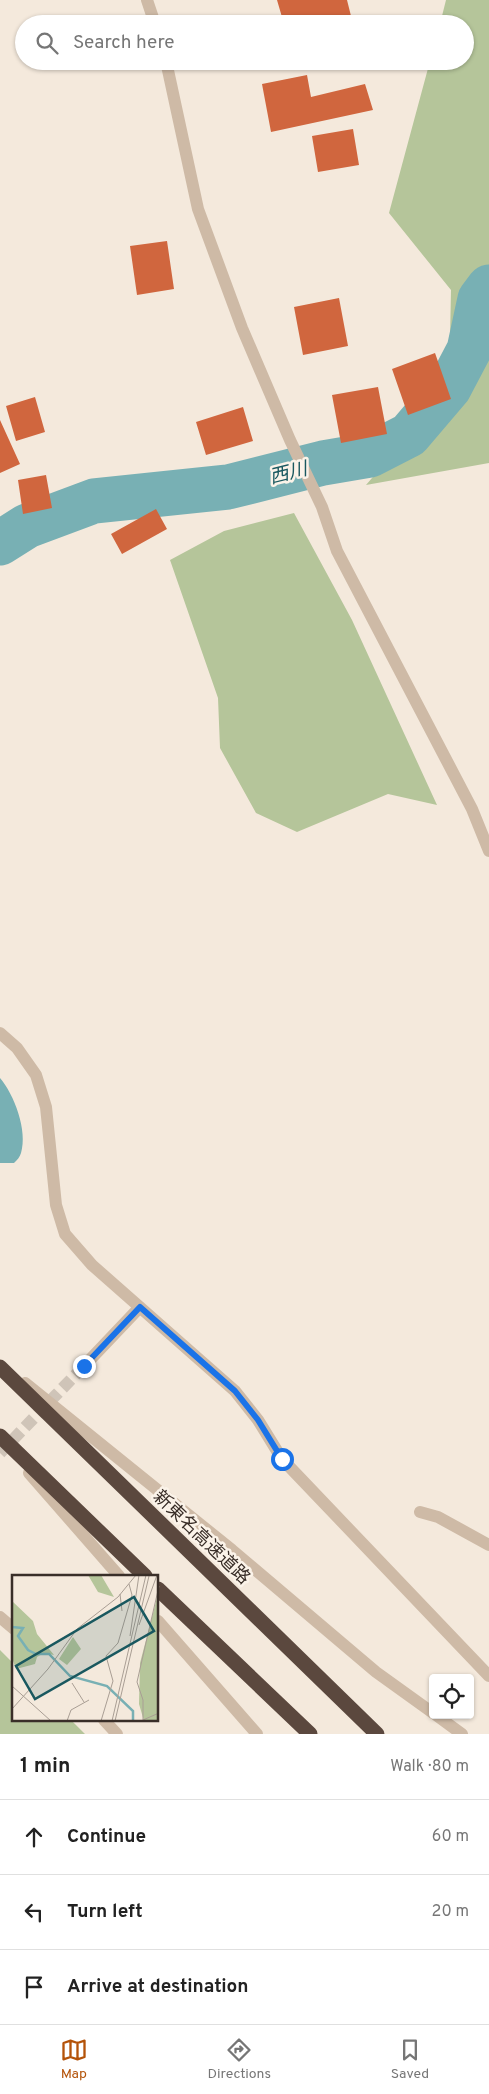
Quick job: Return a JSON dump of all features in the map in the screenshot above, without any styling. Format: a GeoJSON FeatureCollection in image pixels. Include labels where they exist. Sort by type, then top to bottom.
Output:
{"type":"FeatureCollection","features":[{"type":"Feature","properties":{"kind":"highway","name":"新東名高速道路"},"geometry":{"type":"LineString","coordinates":[[0,1365],[377,1734]]}},
{"type":"Feature","properties":{"kind":"highway"},"geometry":{"type":"LineString","coordinates":[[0,1438],[144,1575]]}},
{"type":"Feature","properties":{"kind":"highway"},"geometry":{"type":"LineString","coordinates":[[159,1590],[310,1734]]}},
{"type":"Feature","properties":{"kind":"street"},"geometry":{"type":"LineString","coordinates":[[147,0],[151,15]]}},
{"type":"Feature","properties":{"kind":"street"},"geometry":{"type":"LineString","coordinates":[[168,70],[198,209],[242,328],[290,440],[322,507],[337,551],[455,774],[489,851]]}},
{"type":"Feature","properties":{"kind":"street"},"geometry":{"type":"LineString","coordinates":[[0,1033],[17,1048],[36,1075],[46,1107],[56,1205],[65,1234],[92,1265],[235,1391],[258,1420],[282,1459],[489,1676]]}},
{"type":"Feature","properties":{"kind":"street"},"geometry":{"type":"LineString","coordinates":[[84,1366],[140,1307]]}},
{"type":"Feature","properties":{"kind":"street"},"geometry":{"type":"LineString","coordinates":[[0,1365],[232,1550],[376,1672],[429,1710]]}},
{"type":"Feature","properties":{"kind":"street"},"geometry":{"type":"LineString","coordinates":[[0,1438],[118,1575]]}},
{"type":"Feature","properties":{"kind":"street"},"geometry":{"type":"LineString","coordinates":[[420,1512],[438,1517],[489,1545]]}},
{"type":"Feature","properties":{"kind":"street"},"geometry":{"type":"LineString","coordinates":[[0,1617],[12,1627]]}},
{"type":"Feature","properties":{"kind":"street"},"geometry":{"type":"LineString","coordinates":[[159,1622],[257,1734]]}},
{"type":"Feature","properties":{"kind":"street"},"geometry":{"type":"LineString","coordinates":[[441,1719],[462,1734]]}},
{"type":"Feature","properties":{"kind":"street"},"geometry":{"type":"LineString","coordinates":[[106,1722],[118,1734]]}},
{"type":"Feature","properties":{"kind":"green space"},"geometry":{"type":"Polygon","coordinates":[[[446,0],[489,0],[489,463],[366,485],[449,388],[451,290],[389,213],[428,70],[474,70],[474,15],[442,15],[446,0]]]}},
{"type":"Feature","properties":{"kind":"green space"},"geometry":{"type":"Polygon","coordinates":[[[294,513],[352,620],[437,805],[388,794],[297,832],[256,813],[220,748],[218,698],[170,560],[224,531],[294,513]]]}},
{"type":"Feature","properties":{"kind":"green space"},"geometry":{"type":"Polygon","coordinates":[[[0,1650],[12,1662],[12,1722],[73,1722],[85,1734],[0,1734],[0,1650]]]}},
{"type":"Feature","properties":{"kind":"water"},"geometry":{"type":"Polygon","coordinates":[[[0,1078],[15,1103],[23,1134],[21,1153],[14,1163],[0,1163],[0,1078]]]}},
{"type":"Feature","properties":{"kind":"building"},"geometry":{"type":"Polygon","coordinates":[[[277,0],[347,0],[351,15],[281,15],[277,0]]]}},
{"type":"Feature","properties":{"kind":"building"},"geometry":{"type":"Polygon","coordinates":[[[307,75],[311,97],[365,84],[373,110],[271,132],[262,84],[307,75]]]}},
{"type":"Feature","properties":{"kind":"building"},"geometry":{"type":"Polygon","coordinates":[[[353,129],[359,165],[318,172],[312,136],[353,129]]]}},
{"type":"Feature","properties":{"kind":"building"},"geometry":{"type":"Polygon","coordinates":[[[167,241],[174,289],[137,295],[130,246],[167,241]]]}},
{"type":"Feature","properties":{"kind":"building"},"geometry":{"type":"Polygon","coordinates":[[[339,298],[348,346],[303,355],[294,307],[339,298]]]}},
{"type":"Feature","properties":{"kind":"building"},"geometry":{"type":"Polygon","coordinates":[[[435,353],[451,399],[408,415],[392,369],[435,353]]]}},
{"type":"Feature","properties":{"kind":"building"},"geometry":{"type":"Polygon","coordinates":[[[378,387],[387,434],[341,443],[332,395],[378,387]]]}},
{"type":"Feature","properties":{"kind":"building"},"geometry":{"type":"Polygon","coordinates":[[[35,397],[45,432],[16,441],[6,406],[35,397]]]}},
{"type":"Feature","properties":{"kind":"building"},"geometry":{"type":"Polygon","coordinates":[[[243,407],[253,441],[206,455],[196,422],[243,407]]]}},
{"type":"Feature","properties":{"kind":"building"},"geometry":{"type":"Polygon","coordinates":[[[0,420],[20,464],[0,473],[0,420]]]}},
{"type":"Feature","properties":{"kind":"building"},"geometry":{"type":"Polygon","coordinates":[[[46,475],[52,508],[23,514],[18,480],[46,475]]]}},
{"type":"Feature","properties":{"kind":"building"},"geometry":{"type":"Polygon","coordinates":[[[156,509],[167,529],[122,554],[111,534],[156,509]]]}},
{"type":"Feature","properties":{"kind":"waterway","name":"西川"},"geometry":{"type":"LineString","coordinates":[[0,543],[27,526],[94,501],[228,487],[323,463],[370,455],[409,435],[449,388],[469,350],[480,299],[489,287]]}},
{"type":"Feature","properties":{"kind":"tunnel"},"geometry":{"type":"LineString","coordinates":[[0,1453],[84,1366]]}},
{"type":"Feature","properties":{"kind":"route"},"geometry":{"type":"LineString","coordinates":[[84,1366],[140,1307],[235,1391],[258,1420],[282,1459]]}}]}
